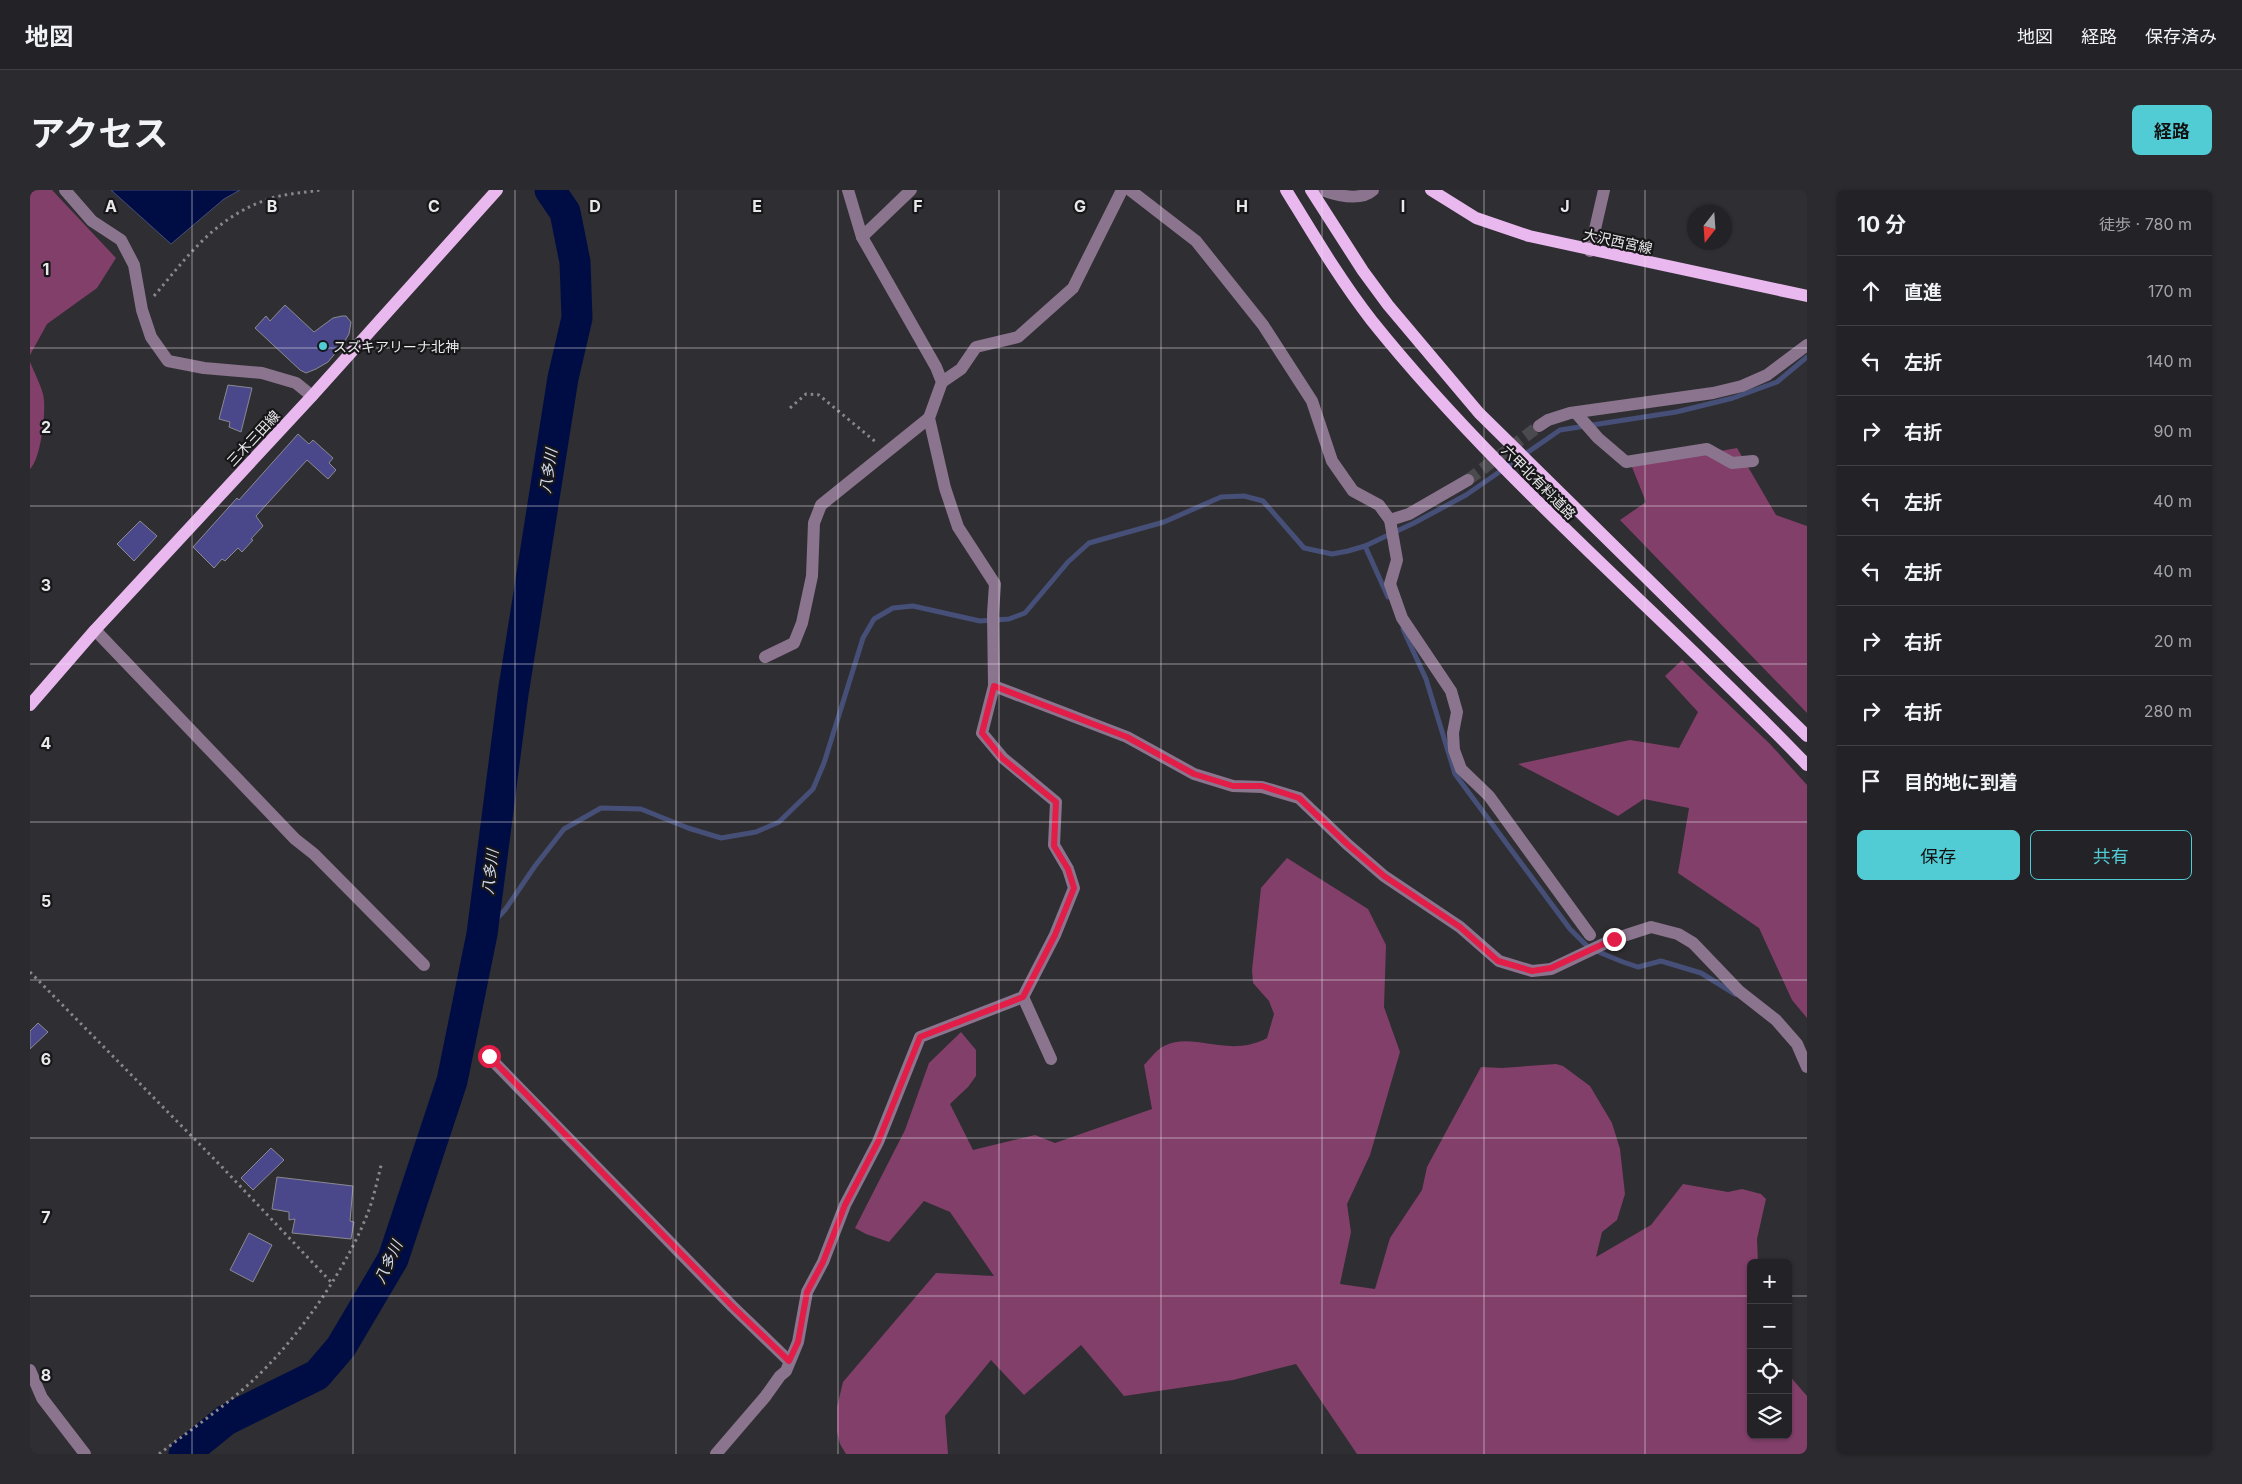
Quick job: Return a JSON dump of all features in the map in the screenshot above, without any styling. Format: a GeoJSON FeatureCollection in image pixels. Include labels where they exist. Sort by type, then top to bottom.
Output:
{"type":"FeatureCollection","features":[{"type":"Feature","properties":{"kind":"main road","name":"三木三田線"},"geometry":{"type":"LineString","coordinates":[[30,705],[95,630],[312,396],[497,190]]}},
{"type":"Feature","properties":{"kind":"main road","name":"六甲北有料道路"},"geometry":{"type":"LineString","coordinates":[[1286,190],[1327,257],[1371,319],[1419,376],[1496,460],[1580,544],[1744,699],[1807,765]]}},
{"type":"Feature","properties":{"kind":"main road","name":"六甲北有料道路"},"geometry":{"type":"LineString","coordinates":[[1310,190],[1363,271],[1388,305],[1472,405],[1517,452],[1774,701],[1807,736]]}},
{"type":"Feature","properties":{"kind":"main road","name":"大沢西宮線"},"geometry":{"type":"LineString","coordinates":[[1431,190],[1476,218],[1529,236],[1590,251],[1807,296]]}},
{"type":"Feature","properties":{"kind":"street"},"geometry":{"type":"LineString","coordinates":[[65,190],[92,221],[121,240],[134,265],[142,310],[151,337],[168,361],[204,368],[262,373],[296,383],[312,396]]}},
{"type":"Feature","properties":{"kind":"street"},"geometry":{"type":"LineString","coordinates":[[848,190],[862,237],[936,367],[942,382]]}},
{"type":"Feature","properties":{"kind":"street"},"geometry":{"type":"LineString","coordinates":[[862,237],[911,190]]}},
{"type":"Feature","properties":{"kind":"street"},"geometry":{"type":"LineString","coordinates":[[765,657],[794,643],[802,623],[812,576],[814,523],[821,505],[929,418],[942,382],[961,369],[976,347],[1018,337],[1073,288],[1122,190]]}},
{"type":"Feature","properties":{"kind":"street"},"geometry":{"type":"LineString","coordinates":[[1130,190],[1196,240],[1263,326],[1312,401],[1332,461],[1353,491],[1379,506],[1390,521],[1398,560],[1390,584],[1402,618],[1451,691],[1457,712],[1453,733],[1454,750],[1461,769],[1489,796],[1590,936]]}},
{"type":"Feature","properties":{"kind":"street"},"geometry":{"type":"LineString","coordinates":[[1322,190],[1335,195],[1352,196],[1368,194],[1373,190]]}},
{"type":"Feature","properties":{"kind":"street"},"geometry":{"type":"LineString","coordinates":[[1590,251],[1604,190]]}},
{"type":"Feature","properties":{"kind":"street"},"geometry":{"type":"LineString","coordinates":[[1539,426],[1548,420],[1577,414],[1713,393],[1742,386],[1767,375],[1807,345]]}},
{"type":"Feature","properties":{"kind":"street"},"geometry":{"type":"LineString","coordinates":[[1577,414],[1596,435],[1626,462],[1707,449],[1732,463],[1753,461]]}},
{"type":"Feature","properties":{"kind":"street"},"geometry":{"type":"LineString","coordinates":[[716,1454],[786,1371],[798,1342],[807,1292],[823,1262],[845,1205],[878,1142],[920,1037],[1023,997],[1055,935],[1074,888],[1068,869],[1054,846],[1056,802],[1002,758],[982,733],[994,686],[992,614],[995,584],[958,527],[941,472],[929,418]]}},
{"type":"Feature","properties":{"kind":"street"},"geometry":{"type":"LineString","coordinates":[[1390,521],[1410,514],[1468,480]]}},
{"type":"Feature","properties":{"kind":"street"},"geometry":{"type":"LineString","coordinates":[[95,630],[296,839],[314,854],[424,965]]}},
{"type":"Feature","properties":{"kind":"street"},"geometry":{"type":"LineString","coordinates":[[994,686],[1127,737],[1194,774],[1233,786],[1262,786],[1299,798],[1384,876],[1460,927],[1498,961],[1532,971],[1551,968],[1614,939],[1651,927],[1678,934],[1693,943],[1738,991],[1776,1020],[1798,1044],[1807,1067]]}},
{"type":"Feature","properties":{"kind":"street"},"geometry":{"type":"LineString","coordinates":[[1023,997],[1051,1059]]}},
{"type":"Feature","properties":{"kind":"street"},"geometry":{"type":"LineString","coordinates":[[489,1056],[732,1306],[789,1361]]}},
{"type":"Feature","properties":{"kind":"street"},"geometry":{"type":"LineString","coordinates":[[30,1370],[42,1398],[85,1454]]}},
{"type":"Feature","properties":{"kind":"path"},"geometry":{"type":"LineString","coordinates":[[142,310],[204,236],[232,215],[264,200],[320,190]]}},
{"type":"Feature","properties":{"kind":"path"},"geometry":{"type":"LineString","coordinates":[[790,408],[806,394],[819,395],[887,452]]}},
{"type":"Feature","properties":{"kind":"path"},"geometry":{"type":"LineString","coordinates":[[30,972],[222,1167],[331,1282]]}},
{"type":"Feature","properties":{"kind":"path"},"geometry":{"type":"LineString","coordinates":[[159,1454],[250,1383],[285,1345],[322,1298],[331,1282],[341,1270],[367,1215],[382,1162]]}},
{"type":"Feature","properties":{"kind":"shaded area"},"geometry":{"type":"Polygon","coordinates":[[[30,190],[52,190],[116,258],[97,288],[47,324],[30,355],[30,190]]]}},
{"type":"Feature","properties":{"kind":"shaded area"},"geometry":{"type":"Polygon","coordinates":[[[111,190],[240,190],[224,199],[171,244],[111,190]]]}},
{"type":"Feature","properties":{"kind":"shaded area"},"geometry":{"type":"Polygon","coordinates":[[[30,362],[43,394],[44,411],[40,445],[34,464],[30,469],[30,362]]]}},
{"type":"Feature","properties":{"kind":"shaded area"},"geometry":{"type":"Polygon","coordinates":[[[1737,448],[1776,515],[1807,526],[1807,713],[1620,520],[1646,502],[1632,467],[1737,448]]]}},
{"type":"Feature","properties":{"kind":"shaded area"},"geometry":{"type":"Polygon","coordinates":[[[1682,660],[1770,744],[1807,785],[1807,1018],[1792,1000],[1759,928],[1678,873],[1689,808],[1644,799],[1618,816],[1518,764],[1630,740],[1679,748],[1698,712],[1665,676],[1682,660]]]}},
{"type":"Feature","properties":{"kind":"shaded area"},"geometry":{"type":"Polygon","coordinates":[[[1287,858],[1368,909],[1386,945],[1384,1007],[1400,1052],[1370,1155],[1347,1204],[1351,1232],[1340,1284],[1375,1289],[1390,1238],[1422,1190],[1427,1167],[1481,1067],[1502,1068],[1556,1064],[1563,1066],[1590,1086],[1612,1123],[1620,1149],[1625,1194],[1617,1220],[1602,1232],[1596,1257],[1651,1225],[1683,1184],[1728,1192],[1742,1189],[1761,1194],[1766,1199],[1757,1239],[1758,1259],[1747,1259],[1747,1439],[1792,1439],[1792,1379],[1807,1396],[1807,1454],[1357,1454],[1296,1364],[1233,1380],[1124,1396],[1081,1345],[1024,1395],[991,1360],[945,1416],[948,1454],[846,1454],[840,1444],[837,1432],[837,1407],[843,1382],[936,1273],[994,1276],[950,1212],[924,1201],[889,1242],[855,1228],[905,1130],[929,1063],[961,1032],[976,1050],[976,1076],[968,1087],[950,1104],[973,1150],[1035,1135],[1055,1143],[1152,1109],[1144,1065],[1164,1046],[1175,1042],[1187,1041],[1239,1046],[1253,1044],[1267,1038],[1274,1014],[1269,1001],[1253,983],[1252,970],[1261,888],[1287,858]]]}},
{"type":"Feature","properties":{"kind":"building"},"geometry":{"type":"Polygon","coordinates":[[[285,305],[314,332],[333,318],[346,316],[351,322],[349,334],[328,362],[306,373],[300,370],[255,328],[266,316],[270,321],[285,305]]]}},
{"type":"Feature","properties":{"kind":"building"},"geometry":{"type":"Polygon","coordinates":[[[228,385],[252,388],[241,432],[229,427],[230,422],[219,419],[228,385]]]}},
{"type":"Feature","properties":{"kind":"building"},"geometry":{"type":"Polygon","coordinates":[[[298,434],[309,444],[313,440],[333,458],[329,463],[336,470],[328,479],[307,460],[256,516],[263,526],[251,539],[253,540],[242,552],[238,548],[225,561],[222,559],[214,568],[193,547],[237,498],[239,500],[298,434]]]}},
{"type":"Feature","properties":{"kind":"building"},"geometry":{"type":"Polygon","coordinates":[[[140,521],[157,536],[134,561],[117,544],[140,521]]]}},
{"type":"Feature","properties":{"kind":"building"},"geometry":{"type":"Polygon","coordinates":[[[38,1023],[48,1032],[30,1049],[30,1031],[38,1023]]]}},
{"type":"Feature","properties":{"kind":"building"},"geometry":{"type":"Polygon","coordinates":[[[271,1148],[284,1160],[253,1190],[241,1178],[271,1148]]]}},
{"type":"Feature","properties":{"kind":"building"},"geometry":{"type":"Polygon","coordinates":[[[277,1177],[353,1186],[350,1221],[354,1222],[351,1239],[292,1233],[295,1219],[289,1220],[289,1212],[272,1209],[277,1177]]]}},
{"type":"Feature","properties":{"kind":"building"},"geometry":{"type":"Polygon","coordinates":[[[249,1233],[272,1245],[253,1282],[230,1270],[249,1233]]]}},
{"type":"Feature","properties":{"kind":"waterway","name":"八多川"},"geometry":{"type":"LineString","coordinates":[[184,1454],[226,1420],[317,1375],[341,1347],[393,1259],[452,1081],[482,934],[513,694],[563,378],[577,318],[575,262],[565,212],[550,190]]}},
{"type":"Feature","properties":{"kind":"waterway"},"geometry":{"type":"LineString","coordinates":[[482,934],[505,910],[535,866],[564,829],[601,808],[641,809],[688,828],[721,838],[756,832],[779,822],[813,789],[824,763],[863,638],[874,619],[893,608],[913,606],[980,621],[1009,619],[1025,613],[1068,562],[1089,543],[1164,522],[1221,497],[1244,496],[1263,501],[1304,548],[1332,554],[1348,551],[1365,546],[1414,523],[1466,495],[1560,430],[1676,412],[1733,398],[1777,382],[1807,357]]}},
{"type":"Feature","properties":{"kind":"waterway"},"geometry":{"type":"LineString","coordinates":[[1365,546],[1388,597]]}},
{"type":"Feature","properties":{"kind":"waterway"},"geometry":{"type":"LineString","coordinates":[[1403,629],[1426,679],[1455,774],[1570,929],[1589,948],[1623,962],[1638,967],[1661,961],[1701,973],[1735,994]]}},
{"type":"Feature","properties":{"kind":"tunnel"},"geometry":{"type":"LineString","coordinates":[[1468,480],[1539,426]]}},
{"type":"Feature","properties":{"kind":"place","name":"スズキアリーナ北神"},"geometry":{"type":"Point","coordinates":[323,346]}},
{"type":"Feature","properties":{"kind":"route"},"geometry":{"type":"LineString","coordinates":[[489,1056],[732,1306],[789,1361],[798,1342],[807,1292],[823,1262],[845,1205],[878,1142],[920,1037],[1023,997],[1055,935],[1074,888],[1068,869],[1054,846],[1056,802],[1002,758],[982,733],[994,686],[1127,737],[1194,774],[1233,786],[1262,786],[1299,798],[1384,876],[1460,927],[1498,961],[1532,971],[1551,968],[1614,939]]}}]}
